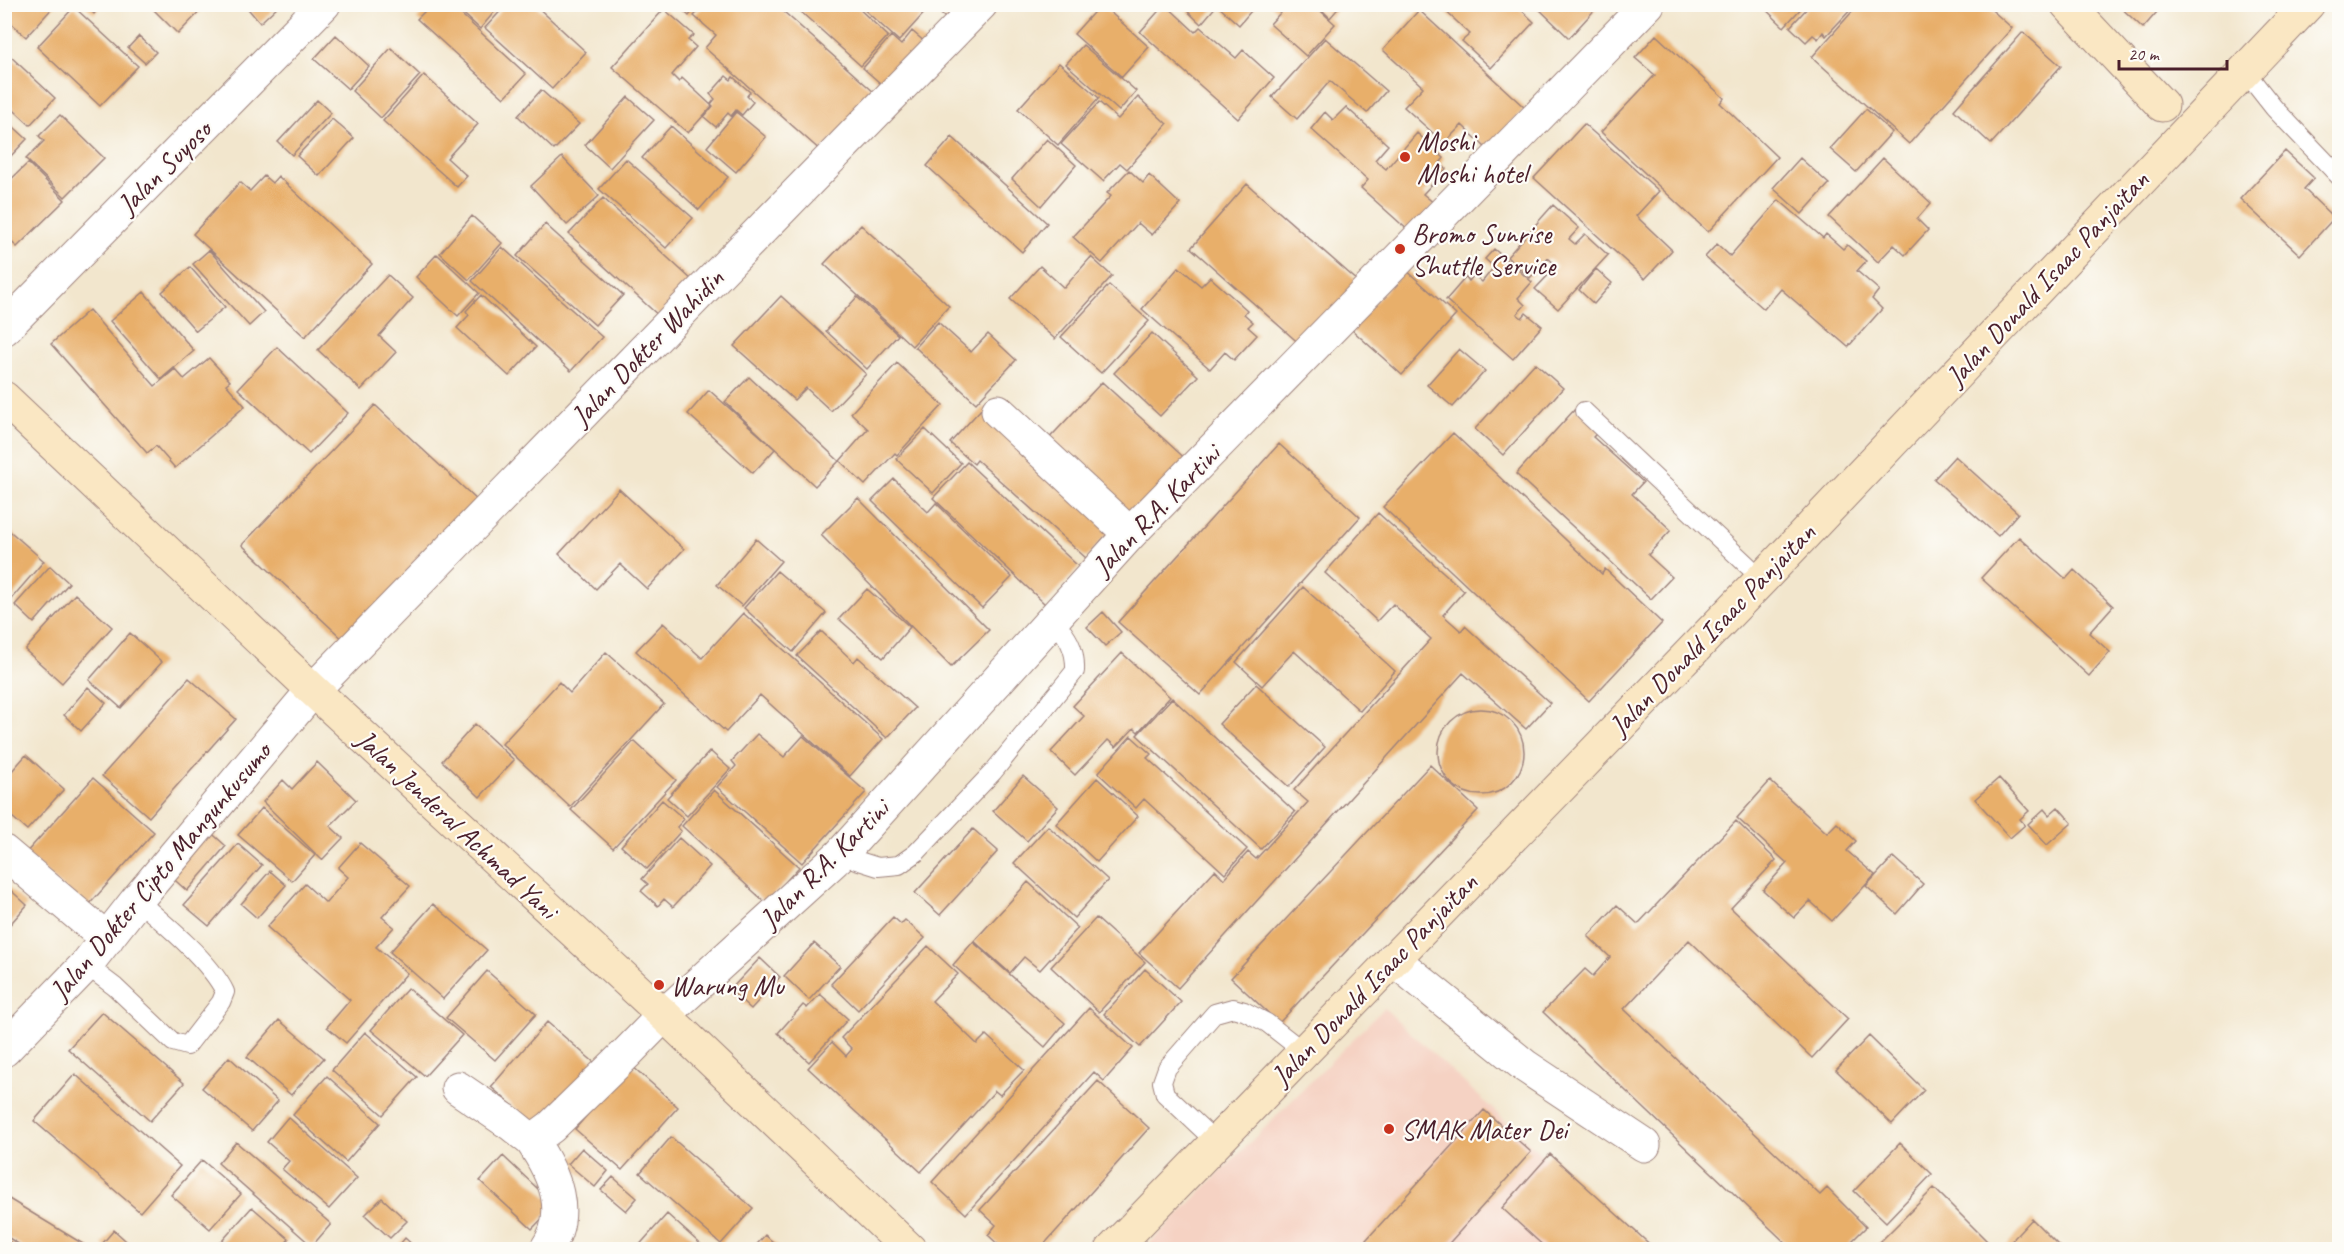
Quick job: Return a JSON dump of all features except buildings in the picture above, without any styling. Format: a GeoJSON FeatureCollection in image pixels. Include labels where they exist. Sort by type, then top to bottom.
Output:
{"type":"FeatureCollection","features":[{"type":"Feature","properties":{"kind":"main road"},"geometry":{"type":"LineString","coordinates":[[2067,4],[2175,122]]}},
{"type":"Feature","properties":{"kind":"main road","name":"Jalan Donald Isaac Panjaitan"},"geometry":{"type":"LineString","coordinates":[[1112,1250],[1762,579],[2175,122],[2244,70],[2307,4]]}},
{"type":"Feature","properties":{"kind":"main road","name":"Jalan Jenderal Achmad Yani"},"geometry":{"type":"LineString","coordinates":[[4,398],[313,690],[664,1015],[910,1250]]}},
{"type":"Feature","properties":{"kind":"street","name":"Jalan Suyoso"},"geometry":{"type":"LineString","coordinates":[[4,328],[324,4]]}},
{"type":"Feature","properties":{"kind":"street","name":"Jalan Dokter Wahidin"},"geometry":{"type":"LineString","coordinates":[[313,690],[981,4]]}},
{"type":"Feature","properties":{"kind":"street","name":"Jalan R.A. Kartini"},"geometry":{"type":"LineString","coordinates":[[532,1141],[584,1095],[664,1015],[840,855],[1130,534],[1648,4]]}},
{"type":"Feature","properties":{"kind":"street"},"geometry":{"type":"LineString","coordinates":[[998,411],[1130,534]]}},
{"type":"Feature","properties":{"kind":"street","name":"Jalan Dokter Cipto Mangunkusumo"},"geometry":{"type":"LineString","coordinates":[[4,1050],[86,965],[137,900],[313,690]]}},
{"type":"Feature","properties":{"kind":"street"},"geometry":{"type":"LineString","coordinates":[[4,852],[107,939]]}},
{"type":"Feature","properties":{"kind":"street"},"geometry":{"type":"LineString","coordinates":[[1393,959],[1525,1066],[1644,1145]]}},
{"type":"Feature","properties":{"kind":"street"},"geometry":{"type":"LineString","coordinates":[[458,1088],[511,1124],[532,1141],[542,1156],[560,1204],[559,1225],[546,1250]]}},
{"type":"Feature","properties":{"kind":"lane"},"geometry":{"type":"LineString","coordinates":[[2244,70],[2274,108],[2336,166]]}},
{"type":"Feature","properties":{"kind":"lane"},"geometry":{"type":"LineString","coordinates":[[1584,411],[1762,579]]}},
{"type":"Feature","properties":{"kind":"lane"},"geometry":{"type":"LineString","coordinates":[[840,855],[878,867],[899,865],[916,854],[993,772],[1075,670],[1076,658],[1071,640],[1053,619]]}},
{"type":"Feature","properties":{"kind":"lane"},"geometry":{"type":"LineString","coordinates":[[86,965],[115,987],[180,1045],[186,1046],[221,1002],[225,992],[219,980],[166,924],[137,900]]}},
{"type":"Feature","properties":{"kind":"lane"},"geometry":{"type":"LineString","coordinates":[[1216,1142],[1165,1094],[1162,1082],[1167,1068],[1215,1013],[1233,1008],[1244,1011],[1267,1023],[1304,1052]]}},
{"type":"Feature","properties":{"kind":"shaded area","name":"SMAK Mater Dei"},"geometry":{"type":"Polygon","coordinates":[[[1384,1008],[1643,1249],[1143,1250],[1384,1008]]]}},
{"type":"Feature","properties":{"kind":"place","name":"Moshi Moshi hotel"},"geometry":{"type":"Point","coordinates":[1405,157]}},
{"type":"Feature","properties":{"kind":"place","name":"Bromo Sunrise Shuttle Service"},"geometry":{"type":"Point","coordinates":[1400,249]}},
{"type":"Feature","properties":{"kind":"place","name":"Warung Mu"},"geometry":{"type":"Point","coordinates":[659,985]}},
{"type":"Feature","properties":{"kind":"place","name":"SMAK Mater Dei"},"geometry":{"type":"Point","coordinates":[1389,1129]}}]}
